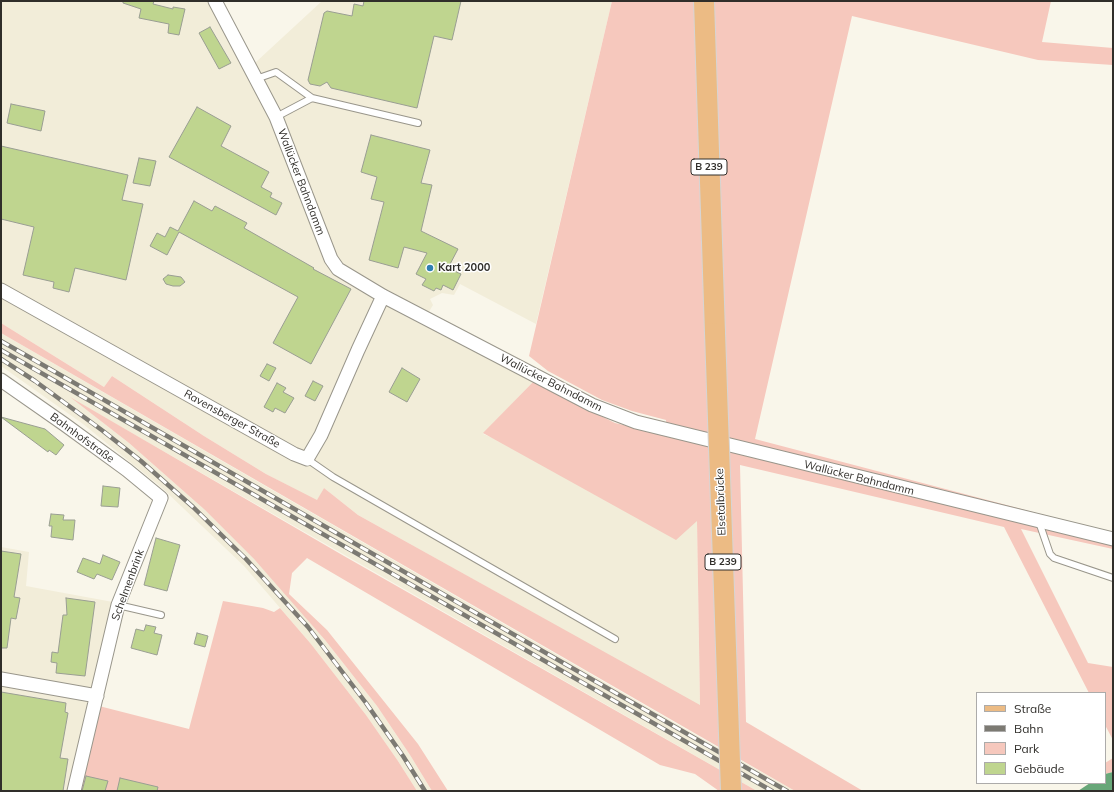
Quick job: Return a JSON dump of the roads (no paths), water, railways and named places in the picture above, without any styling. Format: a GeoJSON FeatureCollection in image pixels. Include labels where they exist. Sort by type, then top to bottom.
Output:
{"type":"FeatureCollection","features":[{"type":"Feature","properties":{"kind":"main road","name":"Elsetalbrücke"},"geometry":{"type":"LineString","coordinates":[[704,1],[731,791]]}},
{"type":"Feature","properties":{"kind":"street","name":"Wallücker Bahndamm"},"geometry":{"type":"LineString","coordinates":[[215,1],[276,117],[331,259],[338,269],[383,296],[592,405],[636,422],[1113,539]]}},
{"type":"Feature","properties":{"kind":"street","name":"Ravensberger Straße"},"geometry":{"type":"LineString","coordinates":[[1,290],[294,454],[307,459]]}},
{"type":"Feature","properties":{"kind":"street"},"geometry":{"type":"LineString","coordinates":[[307,459],[321,434],[383,296]]}},
{"type":"Feature","properties":{"kind":"street","name":"Bahnhofstraße"},"geometry":{"type":"LineString","coordinates":[[1,380],[102,452],[161,498]]}},
{"type":"Feature","properties":{"kind":"street","name":"Schelmenbrink"},"geometry":{"type":"LineString","coordinates":[[74,791],[118,605],[161,498]]}},
{"type":"Feature","properties":{"kind":"street"},"geometry":{"type":"LineString","coordinates":[[1,679],[97,696]]}},
{"type":"Feature","properties":{"kind":"lane"},"geometry":{"type":"LineString","coordinates":[[256,79],[276,72],[312,98],[418,123]]}},
{"type":"Feature","properties":{"kind":"lane"},"geometry":{"type":"LineString","coordinates":[[276,117],[312,98]]}},
{"type":"Feature","properties":{"kind":"lane"},"geometry":{"type":"LineString","coordinates":[[307,459],[333,477],[615,639]]}},
{"type":"Feature","properties":{"kind":"lane"},"geometry":{"type":"LineString","coordinates":[[1039,522],[1050,554],[1054,558],[1113,578]]}},
{"type":"Feature","properties":{"kind":"lane"},"geometry":{"type":"LineString","coordinates":[[118,605],[160,615]]}},
{"type":"Feature","properties":{"kind":"railway"},"geometry":{"type":"LineString","coordinates":[[1,341],[787,791]]}},
{"type":"Feature","properties":{"kind":"railway"},"geometry":{"type":"LineString","coordinates":[[1,350],[772,791]]}},
{"type":"Feature","properties":{"kind":"railway"},"geometry":{"type":"LineString","coordinates":[[1,359],[35,381],[141,461],[193,507],[246,559],[308,627],[366,703],[403,756],[425,791]]}},
{"type":"Feature","properties":{"kind":"place","name":"Kart 2000"},"geometry":{"type":"Point","coordinates":[430,268]}}]}
